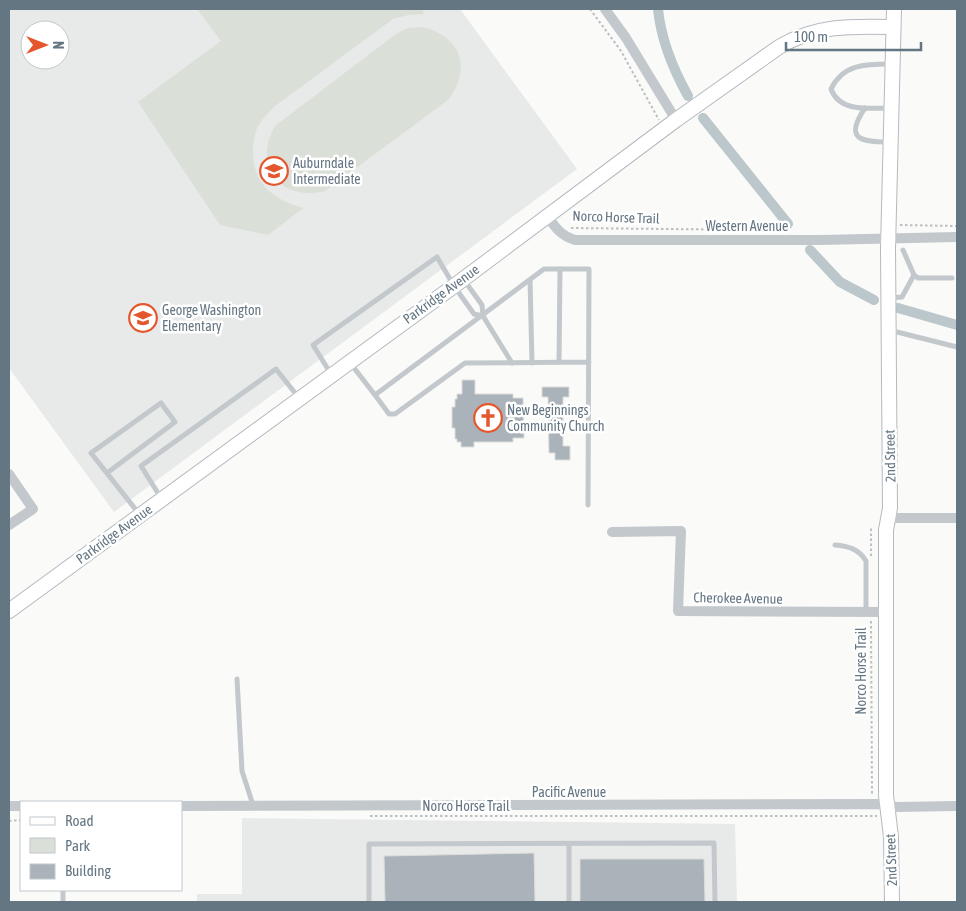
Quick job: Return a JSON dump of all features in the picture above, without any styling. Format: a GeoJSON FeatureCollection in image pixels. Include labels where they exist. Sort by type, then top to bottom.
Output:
{"type":"FeatureCollection","features":[{"type":"Feature","properties":{"kind":"street"},"geometry":{"type":"LineString","coordinates":[[605,9],[626,38],[676,120]]}},
{"type":"Feature","properties":{"kind":"street","name":"2nd Street"},"geometry":{"type":"LineString","coordinates":[[892,902],[891,837],[888,810],[886,530],[890,508],[889,238],[892,27],[894,9]]}},
{"type":"Feature","properties":{"kind":"street","name":"Parkridge Avenue"},"geometry":{"type":"LineString","coordinates":[[9,612],[331,374],[459,282],[676,120],[793,39],[826,28],[892,27]]}},
{"type":"Feature","properties":{"kind":"street","name":"Western Avenue"},"geometry":{"type":"LineString","coordinates":[[547,216],[555,228],[566,237],[575,240],[819,240],[957,237]]}},
{"type":"Feature","properties":{"kind":"street"},"geometry":{"type":"LineString","coordinates":[[9,474],[33,509],[9,525]]}},
{"type":"Feature","properties":{"kind":"street"},"geometry":{"type":"LineString","coordinates":[[889,518],[957,518]]}},
{"type":"Feature","properties":{"kind":"street","name":"Cherokee Avenue"},"geometry":{"type":"LineString","coordinates":[[612,532],[681,531],[678,611],[887,612]]}},
{"type":"Feature","properties":{"kind":"street","name":"Pacific Avenue"},"geometry":{"type":"LineString","coordinates":[[182,806],[872,804],[888,810],[957,806]]}},
{"type":"Feature","properties":{"kind":"lane"},"geometry":{"type":"LineString","coordinates":[[892,64],[863,64],[852,68],[836,79],[831,89],[834,97],[845,106],[892,108]]}},
{"type":"Feature","properties":{"kind":"lane"},"geometry":{"type":"LineString","coordinates":[[864,108],[857,120],[855,131],[859,138],[867,142],[891,142]]}},
{"type":"Feature","properties":{"kind":"lane"},"geometry":{"type":"LineString","coordinates":[[903,250],[914,275],[918,278],[952,278]]}},
{"type":"Feature","properties":{"kind":"lane"},"geometry":{"type":"LineString","coordinates":[[331,374],[313,345],[437,257],[482,305],[483,316],[512,363]]}},
{"type":"Feature","properties":{"kind":"lane"},"geometry":{"type":"LineString","coordinates":[[559,362],[560,269]]}},
{"type":"Feature","properties":{"kind":"lane"},"geometry":{"type":"LineString","coordinates":[[375,395],[544,270],[589,269],[588,505]]}},
{"type":"Feature","properties":{"kind":"lane"},"geometry":{"type":"LineString","coordinates":[[889,295],[902,297],[914,275]]}},
{"type":"Feature","properties":{"kind":"lane"},"geometry":{"type":"LineString","coordinates":[[530,280],[532,363]]}},
{"type":"Feature","properties":{"kind":"lane"},"geometry":{"type":"LineString","coordinates":[[459,282],[474,314],[483,316]]}},
{"type":"Feature","properties":{"kind":"lane"},"geometry":{"type":"LineString","coordinates":[[889,330],[957,347]]}},
{"type":"Feature","properties":{"kind":"lane"},"geometry":{"type":"LineString","coordinates":[[349,362],[389,414],[395,414],[465,363],[589,362]]}},
{"type":"Feature","properties":{"kind":"lane"},"geometry":{"type":"LineString","coordinates":[[162,499],[141,466],[276,369],[299,398]]}},
{"type":"Feature","properties":{"kind":"lane"},"geometry":{"type":"LineString","coordinates":[[107,473],[175,422],[161,403],[91,452],[107,473],[140,515]]}},
{"type":"Feature","properties":{"kind":"lane"},"geometry":{"type":"LineString","coordinates":[[835,545],[848,546],[862,554],[866,561],[869,612]]}},
{"type":"Feature","properties":{"kind":"lane"},"geometry":{"type":"LineString","coordinates":[[237,679],[242,771],[253,806]]}},
{"type":"Feature","properties":{"kind":"lane"},"geometry":{"type":"LineString","coordinates":[[369,902],[369,844],[714,843],[715,902]]}},
{"type":"Feature","properties":{"kind":"lane"},"geometry":{"type":"LineString","coordinates":[[569,844],[569,902]]}},
{"type":"Feature","properties":{"kind":"path"},"geometry":{"type":"LineString","coordinates":[[590,9],[621,51],[656,117],[676,120]]}},
{"type":"Feature","properties":{"kind":"path","name":"Norco Horse Trail"},"geometry":{"type":"LineString","coordinates":[[567,227],[769,230]]}},
{"type":"Feature","properties":{"kind":"path"},"geometry":{"type":"LineString","coordinates":[[871,526],[871,564]]}},
{"type":"Feature","properties":{"kind":"path","name":"Norco Horse Trail"},"geometry":{"type":"LineString","coordinates":[[869,612],[871,816]]}},
{"type":"Feature","properties":{"kind":"path","name":"Norco Horse Trail"},"geometry":{"type":"LineString","coordinates":[[368,816],[871,816],[888,810]]}},
{"type":"Feature","properties":{"kind":"shaded area"},"geometry":{"type":"Polygon","coordinates":[[[9,9],[460,9],[577,169],[114,512],[9,368],[9,9]]]}},
{"type":"Feature","properties":{"kind":"shaded area"},"geometry":{"type":"Polygon","coordinates":[[[242,818],[735,824],[737,902],[197,902],[197,894],[242,894],[242,818]]]}},
{"type":"Feature","properties":{"kind":"green space"},"geometry":{"type":"Polygon","coordinates":[[[197,9],[422,9],[424,14],[408,15],[393,19],[275,106],[262,120],[257,130],[253,149],[256,171],[260,180],[266,188],[282,200],[303,208],[268,235],[220,225],[138,102],[221,41],[197,9]]]}},
{"type":"Feature","properties":{"kind":"green space"},"geometry":{"type":"Polygon","coordinates":[[[422,27],[435,31],[446,38],[459,55],[461,65],[460,76],[448,100],[325,191],[309,193],[295,191],[283,186],[274,178],[269,167],[267,155],[269,141],[275,126],[396,34],[408,28],[422,27]]]}},
{"type":"Feature","properties":{"kind":"building","name":"New Beginnings Community Church"},"geometry":{"type":"Polygon","coordinates":[[[462,380],[475,380],[475,394],[513,394],[513,398],[523,398],[524,438],[513,438],[513,442],[474,442],[474,447],[461,447],[461,442],[457,442],[457,439],[455,439],[455,428],[452,428],[452,407],[455,407],[457,394],[462,394],[462,380]]]}},
{"type":"Feature","properties":{"kind":"building","name":"New Beginnings Community Church"},"geometry":{"type":"Polygon","coordinates":[[[542,387],[569,387],[569,397],[563,397],[563,446],[570,446],[570,460],[555,460],[555,453],[549,453],[548,397],[542,397],[542,387]]]}},
{"type":"Feature","properties":{"kind":"building"},"geometry":{"type":"Polygon","coordinates":[[[534,853],[535,902],[385,902],[384,856],[534,853]]]}},
{"type":"Feature","properties":{"kind":"building"},"geometry":{"type":"Polygon","coordinates":[[[580,859],[704,859],[705,902],[580,902],[580,859]]]}},
{"type":"Feature","properties":{"kind":"waterway"},"geometry":{"type":"LineString","coordinates":[[658,9],[668,54],[688,96]]}},
{"type":"Feature","properties":{"kind":"waterway"},"geometry":{"type":"LineString","coordinates":[[703,118],[788,224]]}},
{"type":"Feature","properties":{"kind":"waterway"},"geometry":{"type":"LineString","coordinates":[[810,250],[840,282],[874,300]]}},
{"type":"Feature","properties":{"kind":"waterway"},"geometry":{"type":"LineString","coordinates":[[898,308],[957,325]]}},
{"type":"Feature","properties":{"kind":"place","name":"Auburndale Intermediate"},"geometry":{"type":"Point","coordinates":[274,171]}},
{"type":"Feature","properties":{"kind":"place","name":"George Washington Elementary"},"geometry":{"type":"Point","coordinates":[143,318]}},
{"type":"Feature","properties":{"kind":"place","name":"New Beginnings Community Church"},"geometry":{"type":"Point","coordinates":[488,418]}}]}
